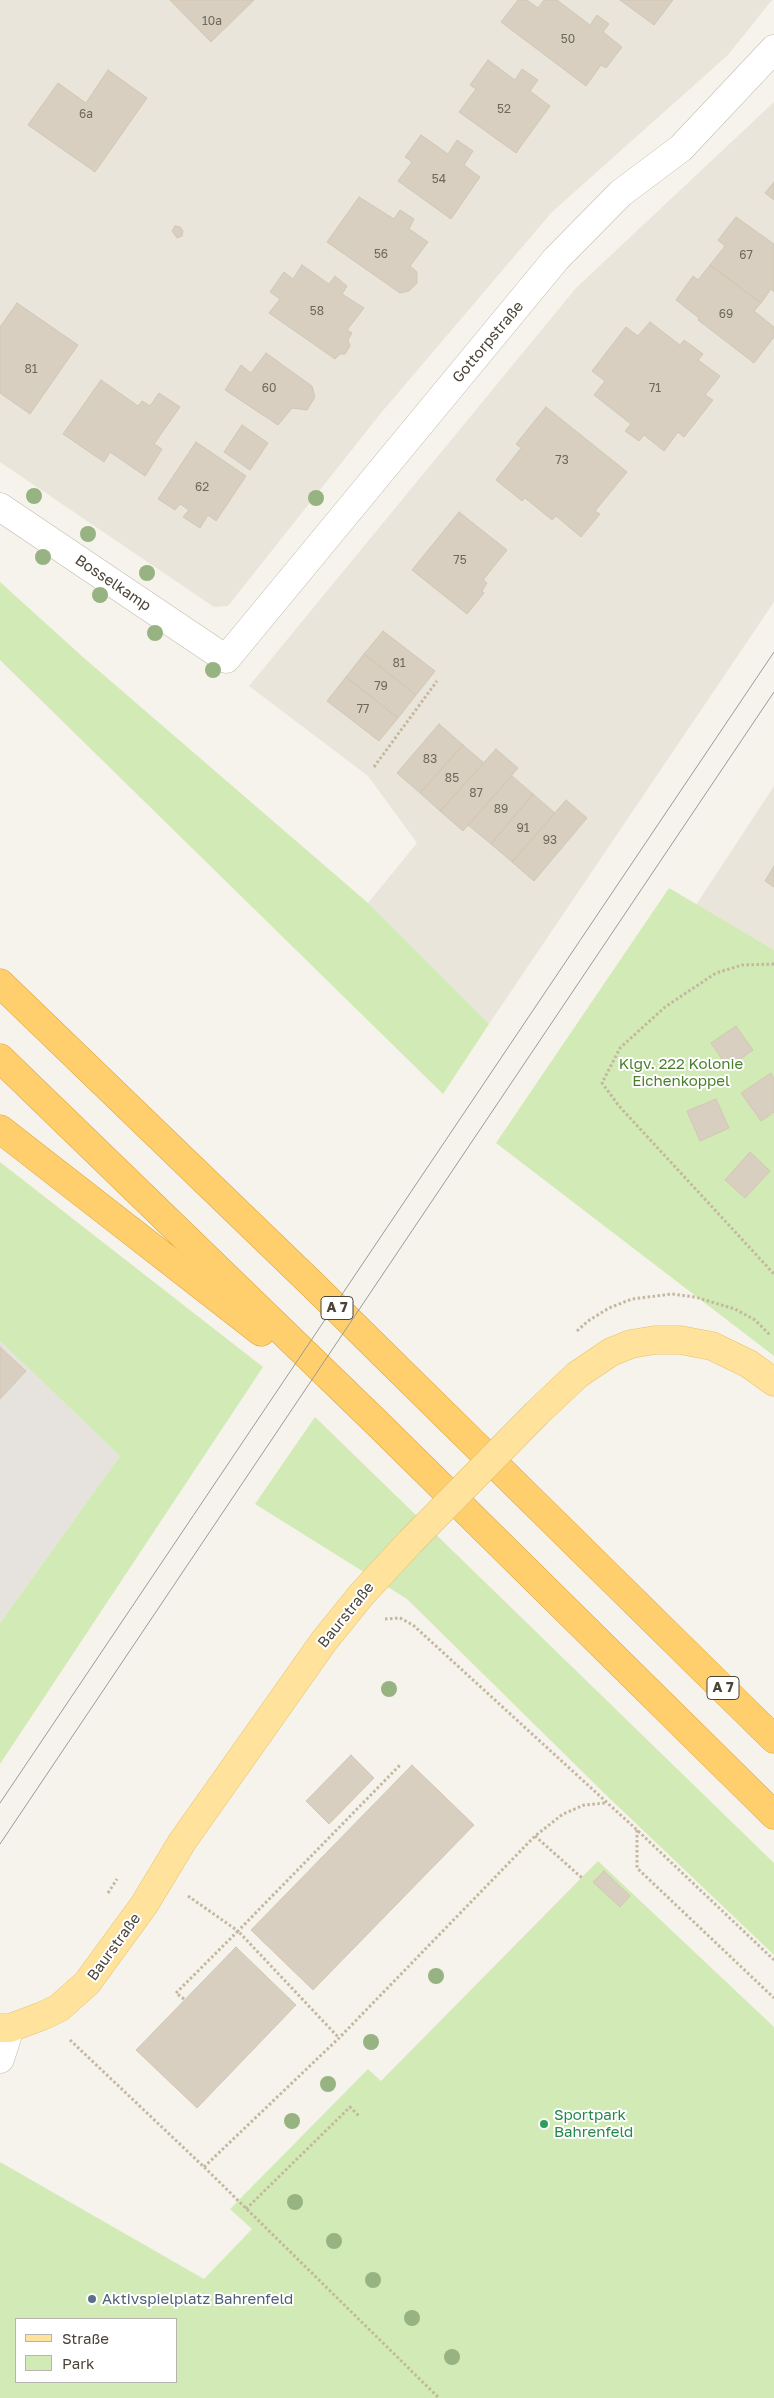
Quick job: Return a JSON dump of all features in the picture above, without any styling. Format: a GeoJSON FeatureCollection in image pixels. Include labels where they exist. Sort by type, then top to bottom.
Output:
{"type":"FeatureCollection","features":[{"type":"Feature","properties":{"kind":"highway","name":"A 7"},"geometry":{"type":"LineString","coordinates":[[0,983],[327,1299],[774,1739]]}},
{"type":"Feature","properties":{"kind":"highway"},"geometry":{"type":"LineString","coordinates":[[0,1058],[378,1424],[774,1815]]}},
{"type":"Feature","properties":{"kind":"highway"},"geometry":{"type":"LineString","coordinates":[[0,1129],[378,1424]]}},
{"type":"Feature","properties":{"kind":"main road","name":"Baurstraße"},"geometry":{"type":"LineString","coordinates":[[5,2028],[42,2016],[59,2008],[87,1983],[144,1905],[182,1842],[324,1641],[368,1587],[410,1542],[537,1413],[577,1376],[611,1352],[632,1344],[655,1340],[680,1340],[712,1346],[749,1364],[774,1382]]}},
{"type":"Feature","properties":{"kind":"street","name":"Gottorpstraße"},"geometry":{"type":"LineString","coordinates":[[226,659],[556,258],[621,194],[681,148],[774,49]]}},
{"type":"Feature","properties":{"kind":"street","name":"Bosselkamp"},"geometry":{"type":"LineString","coordinates":[[0,507],[226,659]]}},
{"type":"Feature","properties":{"kind":"street"},"geometry":{"type":"LineString","coordinates":[[0,2059],[5,2028]]}},
{"type":"Feature","properties":{"kind":"path"},"geometry":{"type":"LineString","coordinates":[[374,767],[437,681]]}},
{"type":"Feature","properties":{"kind":"path"},"geometry":{"type":"LineString","coordinates":[[774,964],[742,964],[716,973],[664,1007],[620,1048],[602,1082],[619,1106],[774,1274]]}},
{"type":"Feature","properties":{"kind":"path"},"geometry":{"type":"LineString","coordinates":[[379,1620],[400,1618],[413,1625],[637,1830],[774,1960]]}},
{"type":"Feature","properties":{"kind":"path"},"geometry":{"type":"LineString","coordinates":[[184,1999],[176,1993],[400,1765]]}},
{"type":"Feature","properties":{"kind":"path"},"geometry":{"type":"LineString","coordinates":[[204,2167],[339,2038],[535,1836],[563,1814],[584,1805],[606,1803]]}},
{"type":"Feature","properties":{"kind":"path"},"geometry":{"type":"LineString","coordinates":[[637,1830],[637,1868],[774,1998]]}},
{"type":"Feature","properties":{"kind":"path"},"geometry":{"type":"LineString","coordinates":[[535,1836],[582,1878]]}},
{"type":"Feature","properties":{"kind":"path"},"geometry":{"type":"LineString","coordinates":[[184,1893],[238,1931],[339,2038]]}},
{"type":"Feature","properties":{"kind":"path"},"geometry":{"type":"LineString","coordinates":[[65,2044],[76,2035]]}},
{"type":"Feature","properties":{"kind":"path"},"geometry":{"type":"LineString","coordinates":[[70,2040],[204,2167],[439,2398]]}},
{"type":"Feature","properties":{"kind":"path"},"geometry":{"type":"LineString","coordinates":[[246,2209],[350,2107],[359,2116]]}},
{"type":"Feature","properties":{"kind":"shaded area"},"geometry":{"type":"Polygon","coordinates":[[[0,0],[772,0],[728,55],[552,212],[381,413],[228,606],[214,607],[0,462],[0,0]]]}},
{"type":"Feature","properties":{"kind":"shaded area"},"geometry":{"type":"Polygon","coordinates":[[[774,102],[774,602],[489,1024],[368,903],[417,843],[368,776],[249,686],[576,288],[774,102]]]}},
{"type":"Feature","properties":{"kind":"shaded area"},"geometry":{"type":"Polygon","coordinates":[[[774,786],[774,950],[696,905],[774,786]]]}},
{"type":"Feature","properties":{"kind":"shaded area"},"geometry":{"type":"Polygon","coordinates":[[[0,1341],[120,1456],[0,1623],[0,1341]]]}},
{"type":"Feature","properties":{"kind":"green space"},"geometry":{"type":"Polygon","coordinates":[[[0,582],[84,658],[368,903],[489,1024],[443,1094],[0,660],[0,582]]]}},
{"type":"Feature","properties":{"kind":"green space","name":"Klgv. 222 Kolonie Eichenkoppel"},"geometry":{"type":"Polygon","coordinates":[[[669,888],[774,950],[774,1356],[496,1143],[669,888]]]}},
{"type":"Feature","properties":{"kind":"green space"},"geometry":{"type":"Polygon","coordinates":[[[0,1162],[263,1367],[0,1764],[0,1623],[120,1456],[0,1341],[0,1162]]]}},
{"type":"Feature","properties":{"kind":"green space"},"geometry":{"type":"Polygon","coordinates":[[[315,1417],[774,1863],[774,1955],[605,1794],[407,1599],[255,1504],[315,1417]]]}},
{"type":"Feature","properties":{"kind":"green space","name":"Sportpark Bahrenfeld"},"geometry":{"type":"Polygon","coordinates":[[[598,1861],[774,2027],[774,2398],[0,2398],[0,2162],[204,2279],[252,2229],[230,2209],[368,2069],[381,2081],[598,1861]]]}},
{"type":"Feature","properties":{"kind":"building"},"geometry":{"type":"Polygon","coordinates":[[[170,0],[254,0],[211,42],[170,0]]]}},
{"type":"Feature","properties":{"kind":"building"},"geometry":{"type":"Polygon","coordinates":[[[518,0],[527,0],[538,8],[544,0],[557,0],[590,25],[597,15],[609,24],[603,32],[622,47],[606,68],[601,65],[586,86],[501,22],[518,0]]]}},
{"type":"Feature","properties":{"kind":"building"},"geometry":{"type":"Polygon","coordinates":[[[620,0],[673,0],[654,25],[620,0]]]}},
{"type":"Feature","properties":{"kind":"building"},"geometry":{"type":"Polygon","coordinates":[[[488,60],[515,80],[522,69],[538,80],[530,91],[550,106],[516,153],[459,112],[476,89],[470,85],[488,60]]]}},
{"type":"Feature","properties":{"kind":"building"},"geometry":{"type":"Polygon","coordinates":[[[108,70],[147,98],[95,172],[28,125],[58,83],[86,103],[108,70]]]}},
{"type":"Feature","properties":{"kind":"building"},"geometry":{"type":"Polygon","coordinates":[[[421,135],[448,154],[457,140],[473,151],[464,165],[480,177],[451,219],[398,181],[412,162],[405,157],[421,135]]]}},
{"type":"Feature","properties":{"kind":"building"},"geometry":{"type":"Polygon","coordinates":[[[774,182],[774,200],[765,193],[774,182]]]}},
{"type":"Feature","properties":{"kind":"building"},"geometry":{"type":"Polygon","coordinates":[[[359,197],[394,219],[400,210],[414,219],[409,229],[428,242],[410,266],[417,272],[417,283],[409,291],[400,293],[327,242],[359,197]]]}},
{"type":"Feature","properties":{"kind":"building"},"geometry":{"type":"Polygon","coordinates":[[[736,217],[774,244],[774,292],[771,289],[761,303],[710,265],[725,246],[718,240],[736,217]]]}},
{"type":"Feature","properties":{"kind":"building"},"geometry":{"type":"Polygon","coordinates":[[[175,226],[180,227],[183,231],[182,236],[177,238],[172,231],[175,226]]]}},
{"type":"Feature","properties":{"kind":"building"},"geometry":{"type":"Polygon","coordinates":[[[302,265],[329,284],[335,276],[347,286],[342,294],[364,308],[347,330],[352,333],[348,340],[350,346],[345,354],[340,354],[335,359],[269,313],[280,299],[270,292],[284,272],[293,279],[302,265]]]}},
{"type":"Feature","properties":{"kind":"building"},"geometry":{"type":"Polygon","coordinates":[[[710,265],[761,303],[754,311],[774,327],[774,337],[754,363],[698,320],[699,318],[676,300],[693,276],[698,280],[710,265]]]}},
{"type":"Feature","properties":{"kind":"building"},"geometry":{"type":"Polygon","coordinates":[[[17,303],[78,345],[30,414],[0,393],[0,327],[17,303]]]}},
{"type":"Feature","properties":{"kind":"building"},"geometry":{"type":"Polygon","coordinates":[[[650,322],[680,345],[684,340],[703,354],[698,360],[720,376],[705,395],[713,400],[684,437],[678,432],[664,451],[644,435],[639,441],[625,431],[631,424],[594,395],[605,381],[592,371],[626,327],[638,336],[650,322]]]}},
{"type":"Feature","properties":{"kind":"building"},"geometry":{"type":"Polygon","coordinates":[[[266,353],[312,386],[315,397],[307,410],[292,408],[278,425],[225,390],[241,365],[251,373],[266,353]]]}},
{"type":"Feature","properties":{"kind":"building"},"geometry":{"type":"Polygon","coordinates":[[[101,380],[138,406],[142,401],[150,406],[159,393],[180,407],[154,444],[162,449],[145,476],[110,452],[104,462],[63,434],[101,380]]]}},
{"type":"Feature","properties":{"kind":"building"},"geometry":{"type":"Polygon","coordinates":[[[546,407],[627,472],[595,511],[600,514],[581,537],[556,516],[552,520],[525,498],[522,501],[496,480],[521,448],[516,444],[546,407]]]}},
{"type":"Feature","properties":{"kind":"building"},"geometry":{"type":"Polygon","coordinates":[[[242,425],[268,443],[250,470],[224,452],[242,425]]]}},
{"type":"Feature","properties":{"kind":"building"},"geometry":{"type":"Polygon","coordinates":[[[196,442],[246,476],[216,521],[208,515],[200,528],[183,517],[189,510],[180,504],[175,510],[158,499],[196,442]]]}},
{"type":"Feature","properties":{"kind":"building"},"geometry":{"type":"Polygon","coordinates":[[[459,512],[507,550],[483,580],[487,583],[482,591],[484,593],[467,614],[412,570],[459,512]]]}},
{"type":"Feature","properties":{"kind":"building"},"geometry":{"type":"Polygon","coordinates":[[[383,631],[435,671],[416,695],[364,654],[383,631]]]}},
{"type":"Feature","properties":{"kind":"building"},"geometry":{"type":"Polygon","coordinates":[[[364,654],[416,695],[398,718],[346,677],[364,654]]]}},
{"type":"Feature","properties":{"kind":"building"},"geometry":{"type":"Polygon","coordinates":[[[346,677],[398,718],[379,741],[327,701],[346,677]]]}},
{"type":"Feature","properties":{"kind":"building"},"geometry":{"type":"Polygon","coordinates":[[[439,724],[463,745],[420,793],[397,773],[439,724]]]}},
{"type":"Feature","properties":{"kind":"building"},"geometry":{"type":"Polygon","coordinates":[[[463,745],[484,763],[440,811],[420,793],[463,745]]]}},
{"type":"Feature","properties":{"kind":"building"},"geometry":{"type":"Polygon","coordinates":[[[496,749],[518,768],[463,831],[440,811],[496,749]]]}},
{"type":"Feature","properties":{"kind":"building"},"geometry":{"type":"Polygon","coordinates":[[[512,776],[533,794],[491,844],[468,825],[512,776]]]}},
{"type":"Feature","properties":{"kind":"building"},"geometry":{"type":"Polygon","coordinates":[[[533,794],[555,813],[512,862],[491,844],[533,794]]]}},
{"type":"Feature","properties":{"kind":"building"},"geometry":{"type":"Polygon","coordinates":[[[566,800],[587,818],[534,881],[512,862],[566,800]]]}},
{"type":"Feature","properties":{"kind":"building"},"geometry":{"type":"Polygon","coordinates":[[[774,866],[774,887],[765,881],[774,866]]]}},
{"type":"Feature","properties":{"kind":"building"},"geometry":{"type":"Polygon","coordinates":[[[736,1026],[753,1050],[728,1068],[711,1043],[736,1026]]]}},
{"type":"Feature","properties":{"kind":"building"},"geometry":{"type":"Polygon","coordinates":[[[771,1073],[774,1079],[774,1112],[761,1121],[741,1093],[771,1073]]]}},
{"type":"Feature","properties":{"kind":"building"},"geometry":{"type":"Polygon","coordinates":[[[716,1099],[729,1128],[700,1141],[687,1111],[716,1099]]]}},
{"type":"Feature","properties":{"kind":"building"},"geometry":{"type":"Polygon","coordinates":[[[750,1152],[770,1171],[745,1198],[725,1180],[750,1152]]]}},
{"type":"Feature","properties":{"kind":"building"},"geometry":{"type":"Polygon","coordinates":[[[0,1347],[26,1371],[0,1399],[0,1347]]]}},
{"type":"Feature","properties":{"kind":"building"},"geometry":{"type":"Polygon","coordinates":[[[351,1755],[374,1778],[329,1824],[306,1801],[351,1755]]]}},
{"type":"Feature","properties":{"kind":"building"},"geometry":{"type":"Polygon","coordinates":[[[412,1765],[474,1825],[313,1990],[251,1930],[412,1765]]]}},
{"type":"Feature","properties":{"kind":"building"},"geometry":{"type":"Polygon","coordinates":[[[604,1871],[630,1896],[620,1907],[593,1882],[604,1871]]]}},
{"type":"Feature","properties":{"kind":"building"},"geometry":{"type":"Polygon","coordinates":[[[236,1947],[296,2005],[197,2108],[136,2050],[236,1947]]]}},
{"type":"Feature","properties":{"kind":"tram line"},"geometry":{"type":"LineString","coordinates":[[0,1803],[774,652]]}},
{"type":"Feature","properties":{"kind":"tram line"},"geometry":{"type":"LineString","coordinates":[[0,1844],[774,692]]}},
{"type":"Feature","properties":{"kind":"place","name":"Sportpark Bahrenfeld"},"geometry":{"type":"Point","coordinates":[544,2124]}},
{"type":"Feature","properties":{"kind":"place","name":"Aktivspielplatz Bahrenfeld"},"geometry":{"type":"Point","coordinates":[92,2299]}}]}
